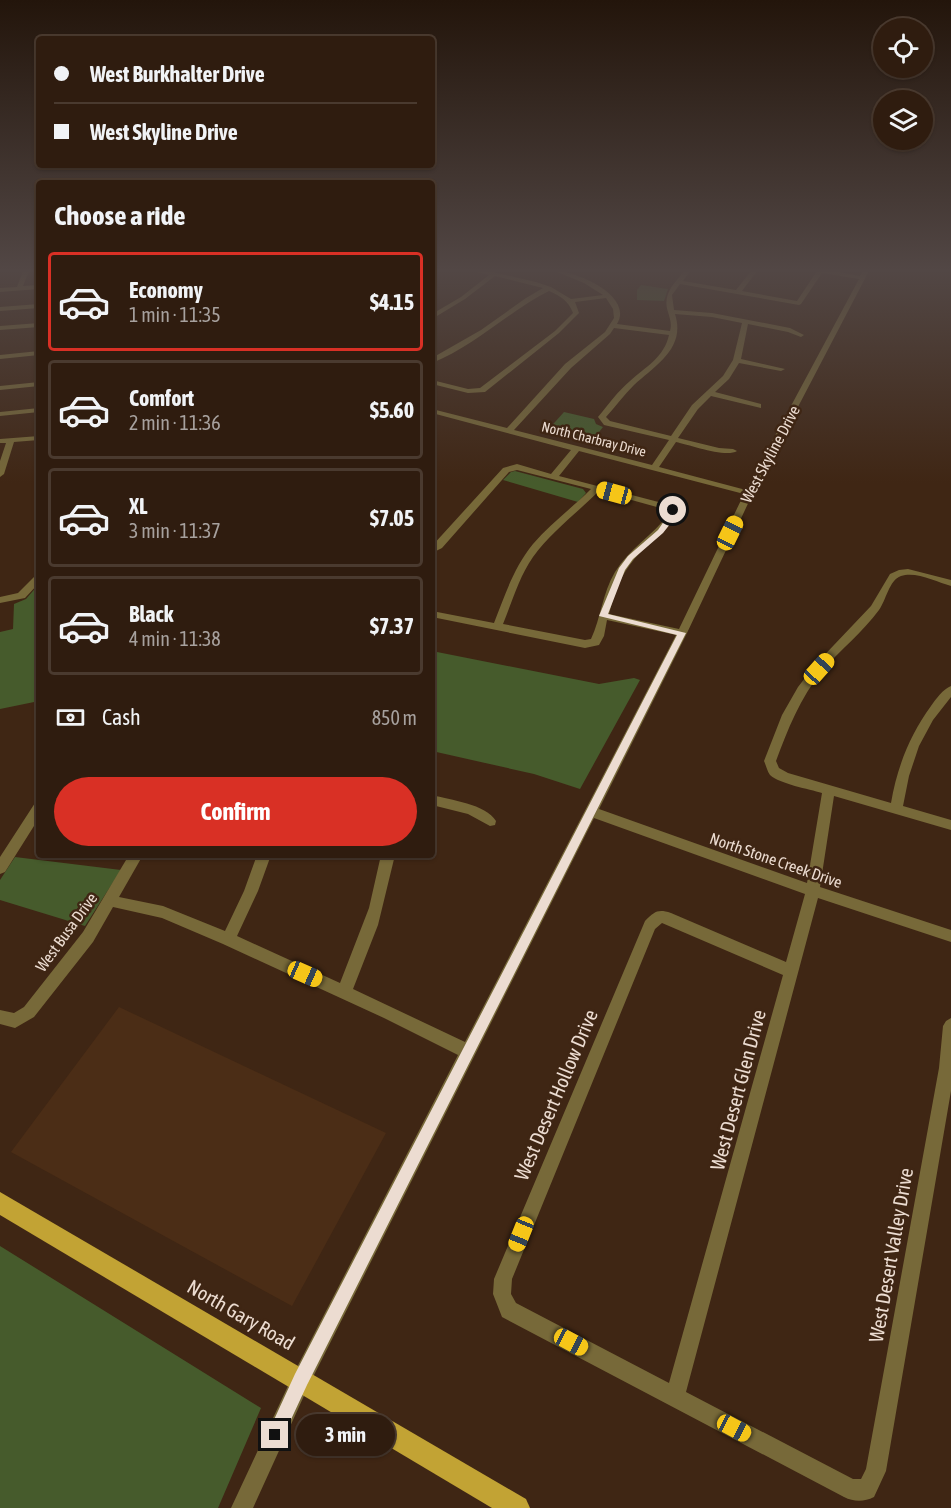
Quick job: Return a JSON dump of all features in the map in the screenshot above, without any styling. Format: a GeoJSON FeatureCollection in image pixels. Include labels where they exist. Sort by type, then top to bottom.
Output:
{"type":"FeatureCollection","features":[{"type":"Feature","properties":{"kind":"main road","name":"North Gary Road"},"geometry":{"type":"LineString","coordinates":[[0,1203],[517,1508]]}},
{"type":"Feature","properties":{"kind":"street"},"geometry":{"type":"LineString","coordinates":[[435,359],[465,341]]}},
{"type":"Feature","properties":{"kind":"street"},"geometry":{"type":"LineString","coordinates":[[435,383],[477,392],[544,341]]}},
{"type":"Feature","properties":{"kind":"street"},"geometry":{"type":"LineString","coordinates":[[508,431],[568,366],[596,341]]}},
{"type":"Feature","properties":{"kind":"street"},"geometry":{"type":"LineString","coordinates":[[670,341],[665,353],[631,384],[602,417],[602,420],[719,450],[733,451]]}},
{"type":"Feature","properties":{"kind":"street"},"geometry":{"type":"LineString","coordinates":[[654,468],[695,407],[726,377],[737,360],[741,341]]}},
{"type":"Feature","properties":{"kind":"street","name":"West Skyline Drive"},"geometry":{"type":"LineString","coordinates":[[242,1508],[301,1380],[682,633],[749,493],[829,341]]}},
{"type":"Feature","properties":{"kind":"street"},"geometry":{"type":"LineString","coordinates":[[0,357],[36,353]]}},
{"type":"Feature","properties":{"kind":"street"},"geometry":{"type":"LineString","coordinates":[[737,360],[781,369]]}},
{"type":"Feature","properties":{"kind":"street"},"geometry":{"type":"LineString","coordinates":[[0,388],[36,384]]}},
{"type":"Feature","properties":{"kind":"street"},"geometry":{"type":"LineString","coordinates":[[710,393],[758,406]]}},
{"type":"Feature","properties":{"kind":"street"},"geometry":{"type":"LineString","coordinates":[[0,414],[36,410]]}},
{"type":"Feature","properties":{"kind":"street","name":"North Charbray Drive"},"geometry":{"type":"LineString","coordinates":[[435,412],[749,493]]}},
{"type":"Feature","properties":{"kind":"street"},"geometry":{"type":"LineString","coordinates":[[0,441],[36,438]]}},
{"type":"Feature","properties":{"kind":"street"},"geometry":{"type":"LineString","coordinates":[[0,474],[11,440]]}},
{"type":"Feature","properties":{"kind":"street"},"geometry":{"type":"LineString","coordinates":[[553,477],[577,448]]}},
{"type":"Feature","properties":{"kind":"street"},"geometry":{"type":"LineString","coordinates":[[435,548],[511,467],[597,488],[673,510],[674,514],[621,570],[595,642],[585,644],[435,615]]}},
{"type":"Feature","properties":{"kind":"street"},"geometry":{"type":"LineString","coordinates":[[497,627],[521,570],[530,556],[554,528],[597,488]]}},
{"type":"Feature","properties":{"kind":"street"},"geometry":{"type":"LineString","coordinates":[[951,583],[901,572],[894,575],[867,618],[802,690],[787,717],[770,761],[776,773],[829,791],[951,825]]}},
{"type":"Feature","properties":{"kind":"street"},"geometry":{"type":"LineString","coordinates":[[0,600],[21,596],[36,580]]}},
{"type":"Feature","properties":{"kind":"street"},"geometry":{"type":"LineString","coordinates":[[603,616],[682,633]]}},
{"type":"Feature","properties":{"kind":"street"},"geometry":{"type":"LineString","coordinates":[[896,810],[900,782],[919,731],[951,690]]}},
{"type":"Feature","properties":{"kind":"street","name":"West Desert Glen Drive"},"geometry":{"type":"LineString","coordinates":[[675,1397],[813,890],[829,791]]}},
{"type":"Feature","properties":{"kind":"street"},"geometry":{"type":"LineString","coordinates":[[435,801],[471,810],[490,821]]}},
{"type":"Feature","properties":{"kind":"street"},"geometry":{"type":"LineString","coordinates":[[0,868],[36,812]]}},
{"type":"Feature","properties":{"kind":"street","name":"North Stone Creek Drive"},"geometry":{"type":"LineString","coordinates":[[591,812],[951,936]]}},
{"type":"Feature","properties":{"kind":"street","name":"West Busa Drive"},"geometry":{"type":"LineString","coordinates":[[8,1019],[29,1012],[40,998],[88,936],[134,858]]}},
{"type":"Feature","properties":{"kind":"street"},"geometry":{"type":"LineString","coordinates":[[228,939],[251,891],[263,858]]}},
{"type":"Feature","properties":{"kind":"street"},"geometry":{"type":"LineString","coordinates":[[344,992],[367,940],[383,884],[387,858]]}},
{"type":"Feature","properties":{"kind":"street"},"geometry":{"type":"LineString","coordinates":[[111,900],[163,912],[228,939],[468,1052]]}},
{"type":"Feature","properties":{"kind":"street","name":"West Desert Hollow Drive"},"geometry":{"type":"LineString","coordinates":[[675,1397],[509,1310],[502,1294],[502,1279],[650,925],[659,916],[792,972]]}},
{"type":"Feature","properties":{"kind":"street","name":"West Desert Valley Drive"},"geometry":{"type":"LineString","coordinates":[[675,1397],[851,1490],[867,1490],[876,1471],[947,1068],[951,1026]]}},
{"type":"Feature","properties":{"kind":"shaded area"},"geometry":{"type":"Polygon","coordinates":[[[119,1007],[386,1133],[292,1306],[11,1152],[119,1007]]]}},
{"type":"Feature","properties":{"kind":"green space"},"geometry":{"type":"Polygon","coordinates":[[[564,412],[594,419],[596,424],[603,427],[592,441],[546,432],[564,412]]]}},
{"type":"Feature","properties":{"kind":"green space"},"geometry":{"type":"Polygon","coordinates":[[[515,471],[583,489],[586,493],[578,502],[503,480],[515,471]]]}},
{"type":"Feature","properties":{"kind":"green space"},"geometry":{"type":"Polygon","coordinates":[[[36,587],[36,702],[0,709],[0,632],[13,629],[14,604],[26,599],[36,587]]]}},
{"type":"Feature","properties":{"kind":"green space"},"geometry":{"type":"Polygon","coordinates":[[[435,652],[599,684],[634,678],[640,680],[580,789],[534,774],[435,752],[435,652]]]}},
{"type":"Feature","properties":{"kind":"green space"},"geometry":{"type":"Polygon","coordinates":[[[15,857],[121,870],[85,926],[0,900],[0,880],[15,857]]]}},
{"type":"Feature","properties":{"kind":"green space"},"geometry":{"type":"Polygon","coordinates":[[[0,1246],[261,1408],[218,1508],[0,1508],[0,1246]]]}},
{"type":"Feature","properties":{"kind":"route"},"geometry":{"type":"LineString","coordinates":[[275,1435],[682,633],[603,616],[621,570],[630,558],[660,531],[674,514],[673,510]]}}]}
